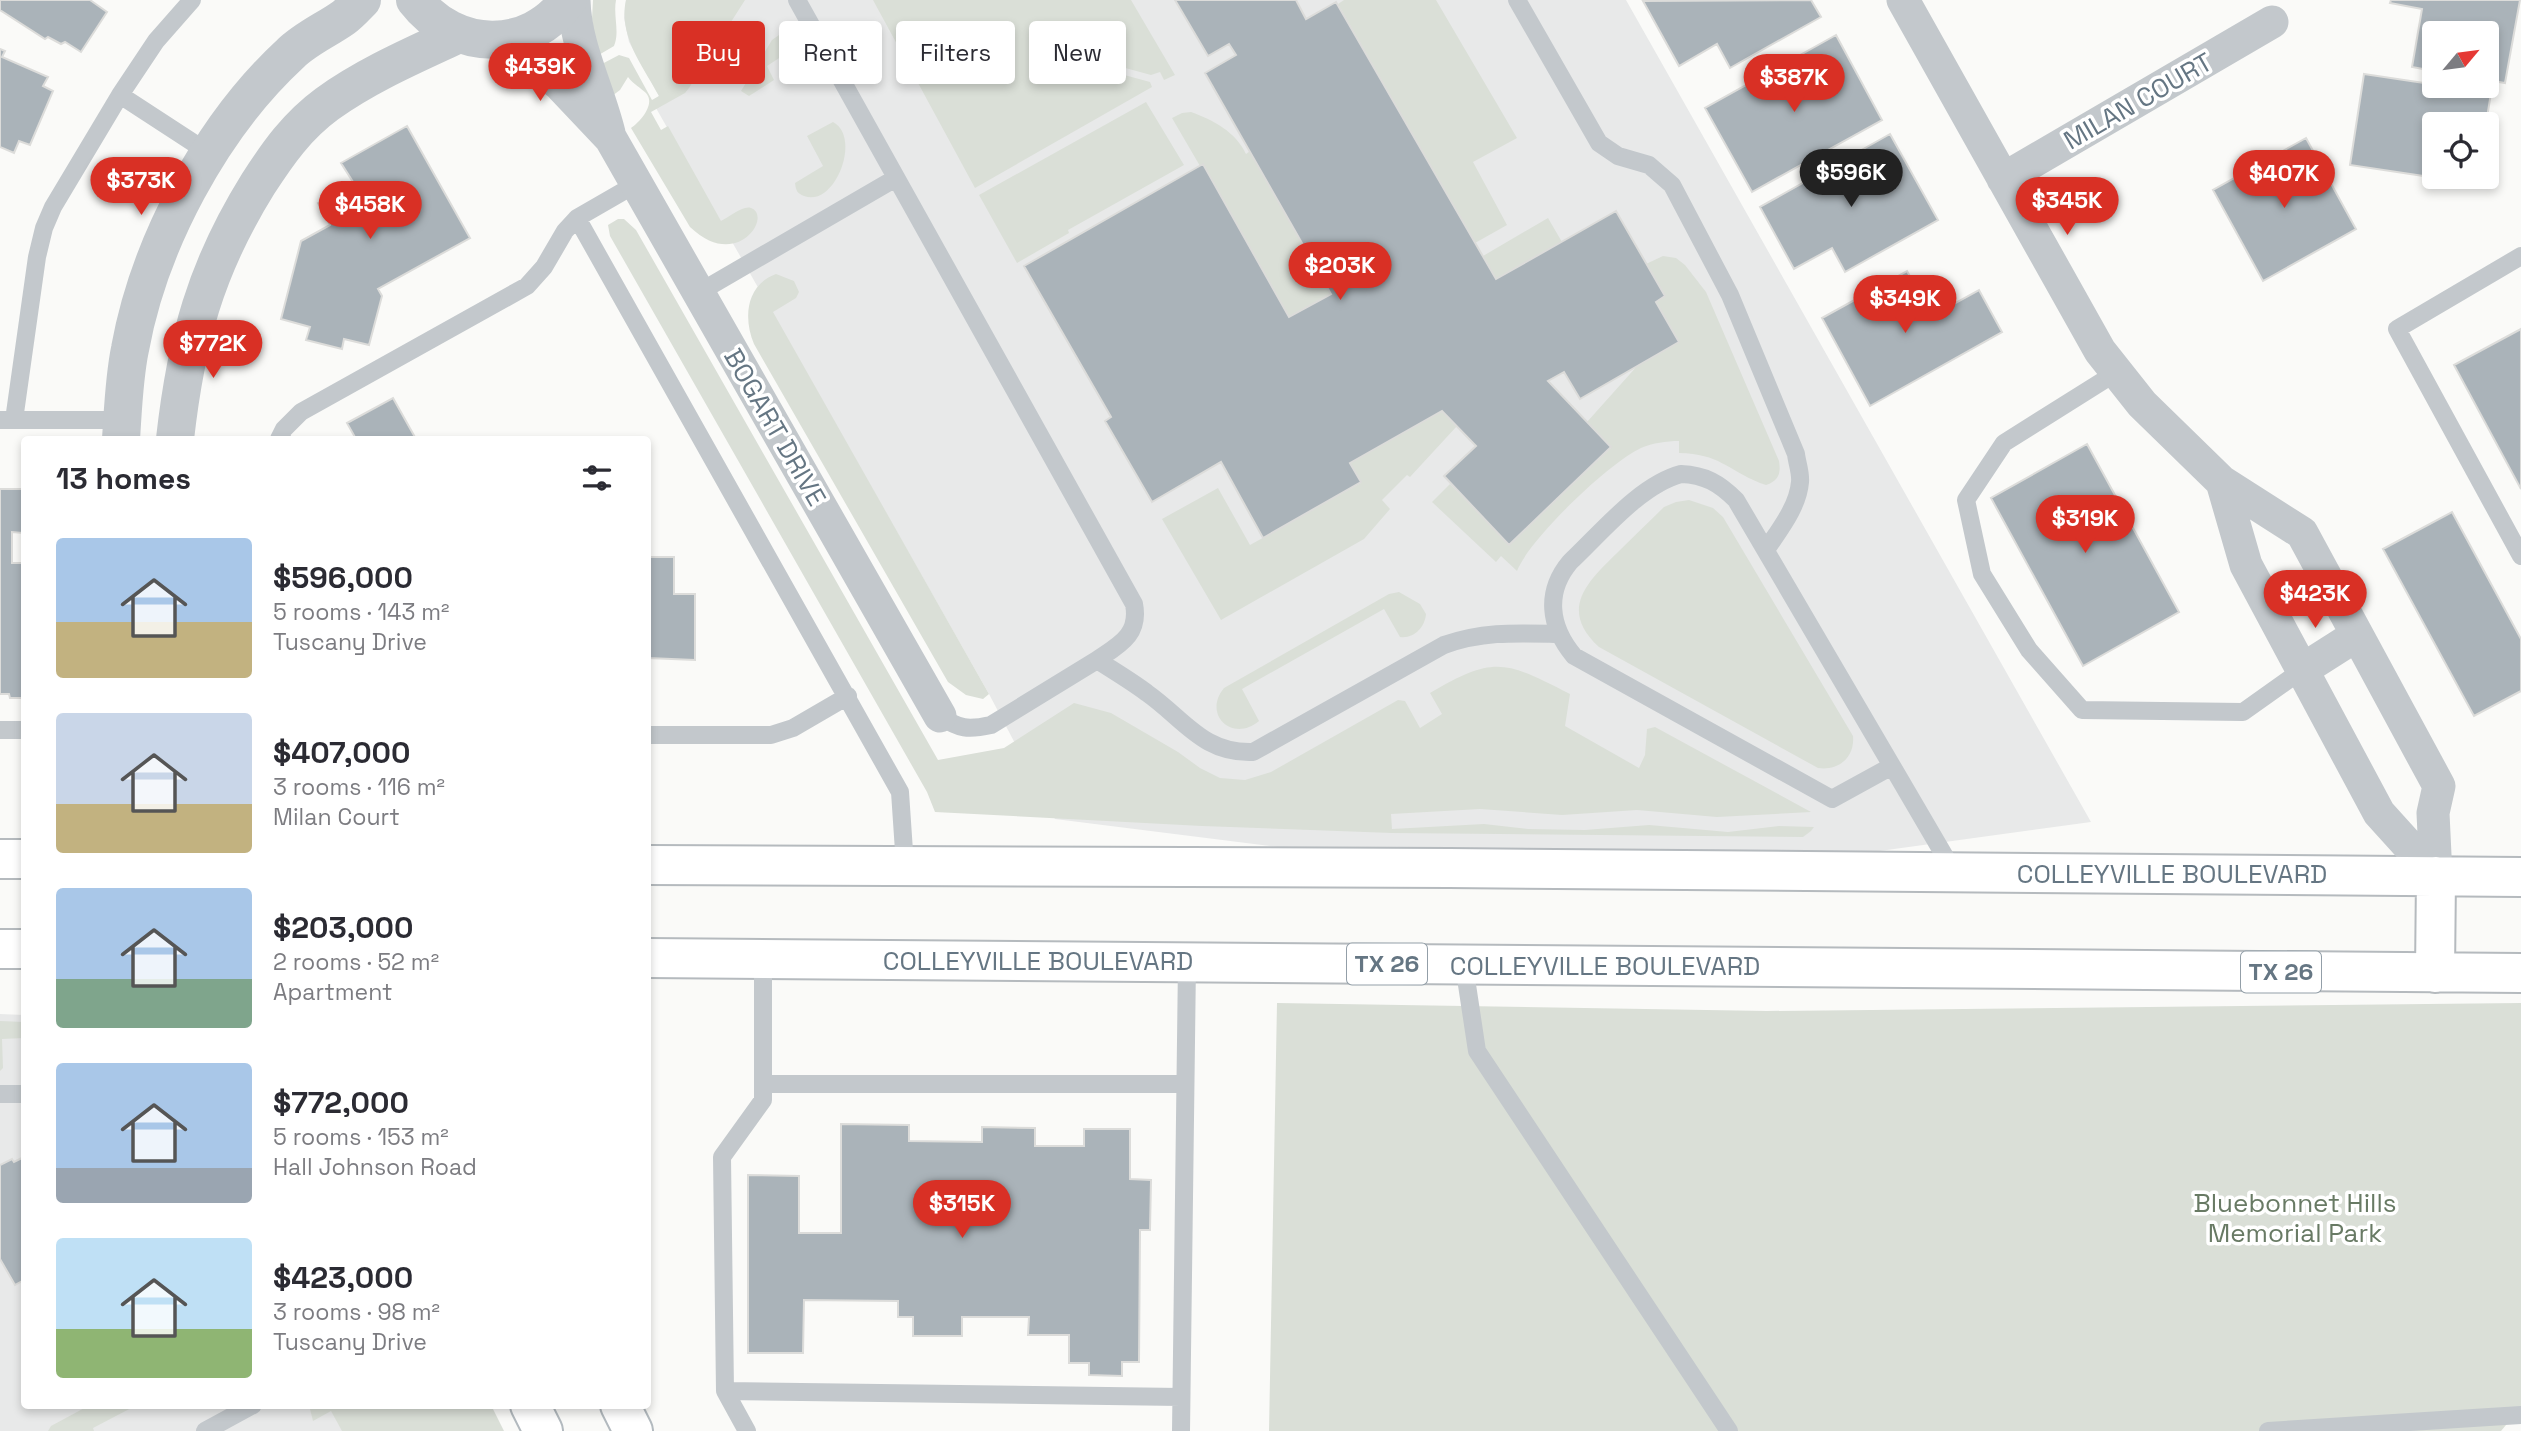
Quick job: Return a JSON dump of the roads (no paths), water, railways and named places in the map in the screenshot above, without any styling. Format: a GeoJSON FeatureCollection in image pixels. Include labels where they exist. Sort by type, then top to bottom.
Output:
{"type":"FeatureCollection","features":[{"type":"Feature","properties":{"kind":"main road"},"geometry":{"type":"LineString","coordinates":[[0,859],[21,859]]}},
{"type":"Feature","properties":{"kind":"main road","name":"COLLEYVILLE BOULEVARD"},"geometry":{"type":"LineString","coordinates":[[651,866],[1449,868],[2521,877]]}},
{"type":"Feature","properties":{"kind":"main road"},"geometry":{"type":"LineString","coordinates":[[2435,973],[2436,876]]}},
{"type":"Feature","properties":{"kind":"main road"},"geometry":{"type":"LineString","coordinates":[[0,949],[21,949]]}},
{"type":"Feature","properties":{"kind":"main road","name":"COLLEYVILLE BOULEVARD"},"geometry":{"type":"LineString","coordinates":[[651,958],[2521,973]]}},
{"type":"Feature","properties":{"kind":"main road"},"geometry":{"type":"LineString","coordinates":[[532,1409],[543,1431]]}},
{"type":"Feature","properties":{"kind":"main road"},"geometry":{"type":"LineString","coordinates":[[622,1409],[633,1431]]}},
{"type":"Feature","properties":{"kind":"street"},"geometry":{"type":"LineString","coordinates":[[147,436],[121,429],[129,351],[139,309],[168,231],[209,153],[265,80],[291,52],[327,0]]}},
{"type":"Feature","properties":{"kind":"street"},"geometry":{"type":"LineString","coordinates":[[291,52],[345,17],[362,0]]}},
{"type":"Feature","properties":{"kind":"street"},"geometry":{"type":"LineString","coordinates":[[415,0],[442,26],[475,37],[517,37],[539,28],[559,12],[568,0]]}},
{"type":"Feature","properties":{"kind":"street","name":"BOGART DRIVE"},"geometry":{"type":"LineString","coordinates":[[574,0],[575,20],[582,48],[611,139],[940,716]]}},
{"type":"Feature","properties":{"kind":"street"},"geometry":{"type":"LineString","coordinates":[[1903,0],[2100,351],[2142,404],[2221,482],[2302,533],[2439,786],[2434,813],[2436,876]]}},
{"type":"Feature","properties":{"kind":"street","name":"MILAN COURT"},"geometry":{"type":"LineString","coordinates":[[2003,180],[2272,22]]}},
{"type":"Feature","properties":{"kind":"street"},"geometry":{"type":"LineString","coordinates":[[175,436],[187,355],[198,311],[217,256],[282,147],[327,104],[385,69],[475,37]]}},
{"type":"Feature","properties":{"kind":"street","name":"BOGART DRIVE"},"geometry":{"type":"LineString","coordinates":[[475,37],[537,67],[559,84],[611,139]]}},
{"type":"Feature","properties":{"kind":"street"},"geometry":{"type":"LineString","coordinates":[[209,153],[256,188]]}},
{"type":"Feature","properties":{"kind":"street"},"geometry":{"type":"LineString","coordinates":[[2221,482],[2246,565],[2379,813],[2436,876]]}},
{"type":"Feature","properties":{"kind":"street"},"geometry":{"type":"LineString","coordinates":[[2302,670],[2357,635]]}},
{"type":"Feature","properties":{"kind":"lane"},"geometry":{"type":"LineString","coordinates":[[121,429],[7,420],[37,257],[44,228],[53,207],[120,95],[156,41],[192,0]]}},
{"type":"Feature","properties":{"kind":"lane"},"geometry":{"type":"LineString","coordinates":[[797,0],[1134,604],[1136,616],[1125,640],[991,725],[974,729],[955,726],[940,716]]}},
{"type":"Feature","properties":{"kind":"lane"},"geometry":{"type":"LineString","coordinates":[[1517,0],[1599,144],[1618,156],[1649,165],[1672,186],[1730,295],[1796,454],[1801,480],[1789,515],[1766,550]]}},
{"type":"Feature","properties":{"kind":"lane"},"geometry":{"type":"LineString","coordinates":[[120,95],[209,153]]}},
{"type":"Feature","properties":{"kind":"lane"},"geometry":{"type":"LineString","coordinates":[[698,293],[896,178]]}},
{"type":"Feature","properties":{"kind":"lane"},"geometry":{"type":"LineString","coordinates":[[280,436],[301,412],[527,286],[544,267],[565,231],[577,218],[636,184]]}},
{"type":"Feature","properties":{"kind":"lane"},"geometry":{"type":"LineString","coordinates":[[577,218],[900,792],[905,866]]}},
{"type":"Feature","properties":{"kind":"lane"},"geometry":{"type":"LineString","coordinates":[[2521,256],[2397,329],[2521,556]]}},
{"type":"Feature","properties":{"kind":"lane"},"geometry":{"type":"LineString","coordinates":[[2117,372],[2004,443],[1966,500],[1982,575],[1995,596],[2029,650],[2082,710],[2243,712],[2302,670]]}},
{"type":"Feature","properties":{"kind":"lane"},"geometry":{"type":"LineString","coordinates":[[1892,766],[1832,799],[1574,656],[1558,634],[1553,596],[1560,574],[1648,488],[1681,474],[1698,474],[1720,484],[1736,500],[1955,873]]}},
{"type":"Feature","properties":{"kind":"lane"},"geometry":{"type":"LineString","coordinates":[[1097,660],[1147,692],[1205,741],[1222,750],[1237,753],[1253,752],[1270,744],[1444,645],[1467,636],[1488,633],[1558,634]]}},
{"type":"Feature","properties":{"kind":"lane"},"geometry":{"type":"LineString","coordinates":[[651,735],[771,735],[793,728],[848,696]]}},
{"type":"Feature","properties":{"kind":"lane"},"geometry":{"type":"LineString","coordinates":[[0,730],[21,730]]}},
{"type":"Feature","properties":{"kind":"lane"},"geometry":{"type":"LineString","coordinates":[[747,1431],[725,1391],[722,1157],[763,1100],[763,959]]}},
{"type":"Feature","properties":{"kind":"lane"},"geometry":{"type":"LineString","coordinates":[[1181,1431],[1187,962]]}},
{"type":"Feature","properties":{"kind":"lane"},"geometry":{"type":"LineString","coordinates":[[1464,965],[1477,1051],[1729,1431]]}},
{"type":"Feature","properties":{"kind":"lane"},"geometry":{"type":"LineString","coordinates":[[763,1084],[1185,1084]]}},
{"type":"Feature","properties":{"kind":"lane"},"geometry":{"type":"LineString","coordinates":[[0,1094],[21,1094]]}},
{"type":"Feature","properties":{"kind":"lane"},"geometry":{"type":"LineString","coordinates":[[725,1391],[1181,1397]]}},
{"type":"Feature","properties":{"kind":"lane"},"geometry":{"type":"LineString","coordinates":[[205,1431],[246,1409]]}},
{"type":"Feature","properties":{"kind":"lane"},"geometry":{"type":"LineString","coordinates":[[2268,1431],[2521,1415]]}},
{"type":"Feature","properties":{"kind":"park label","name":"Bluebonnet Hills Memorial Park"},"geometry":{"type":"Point","coordinates":[2295,1218]}}]}
